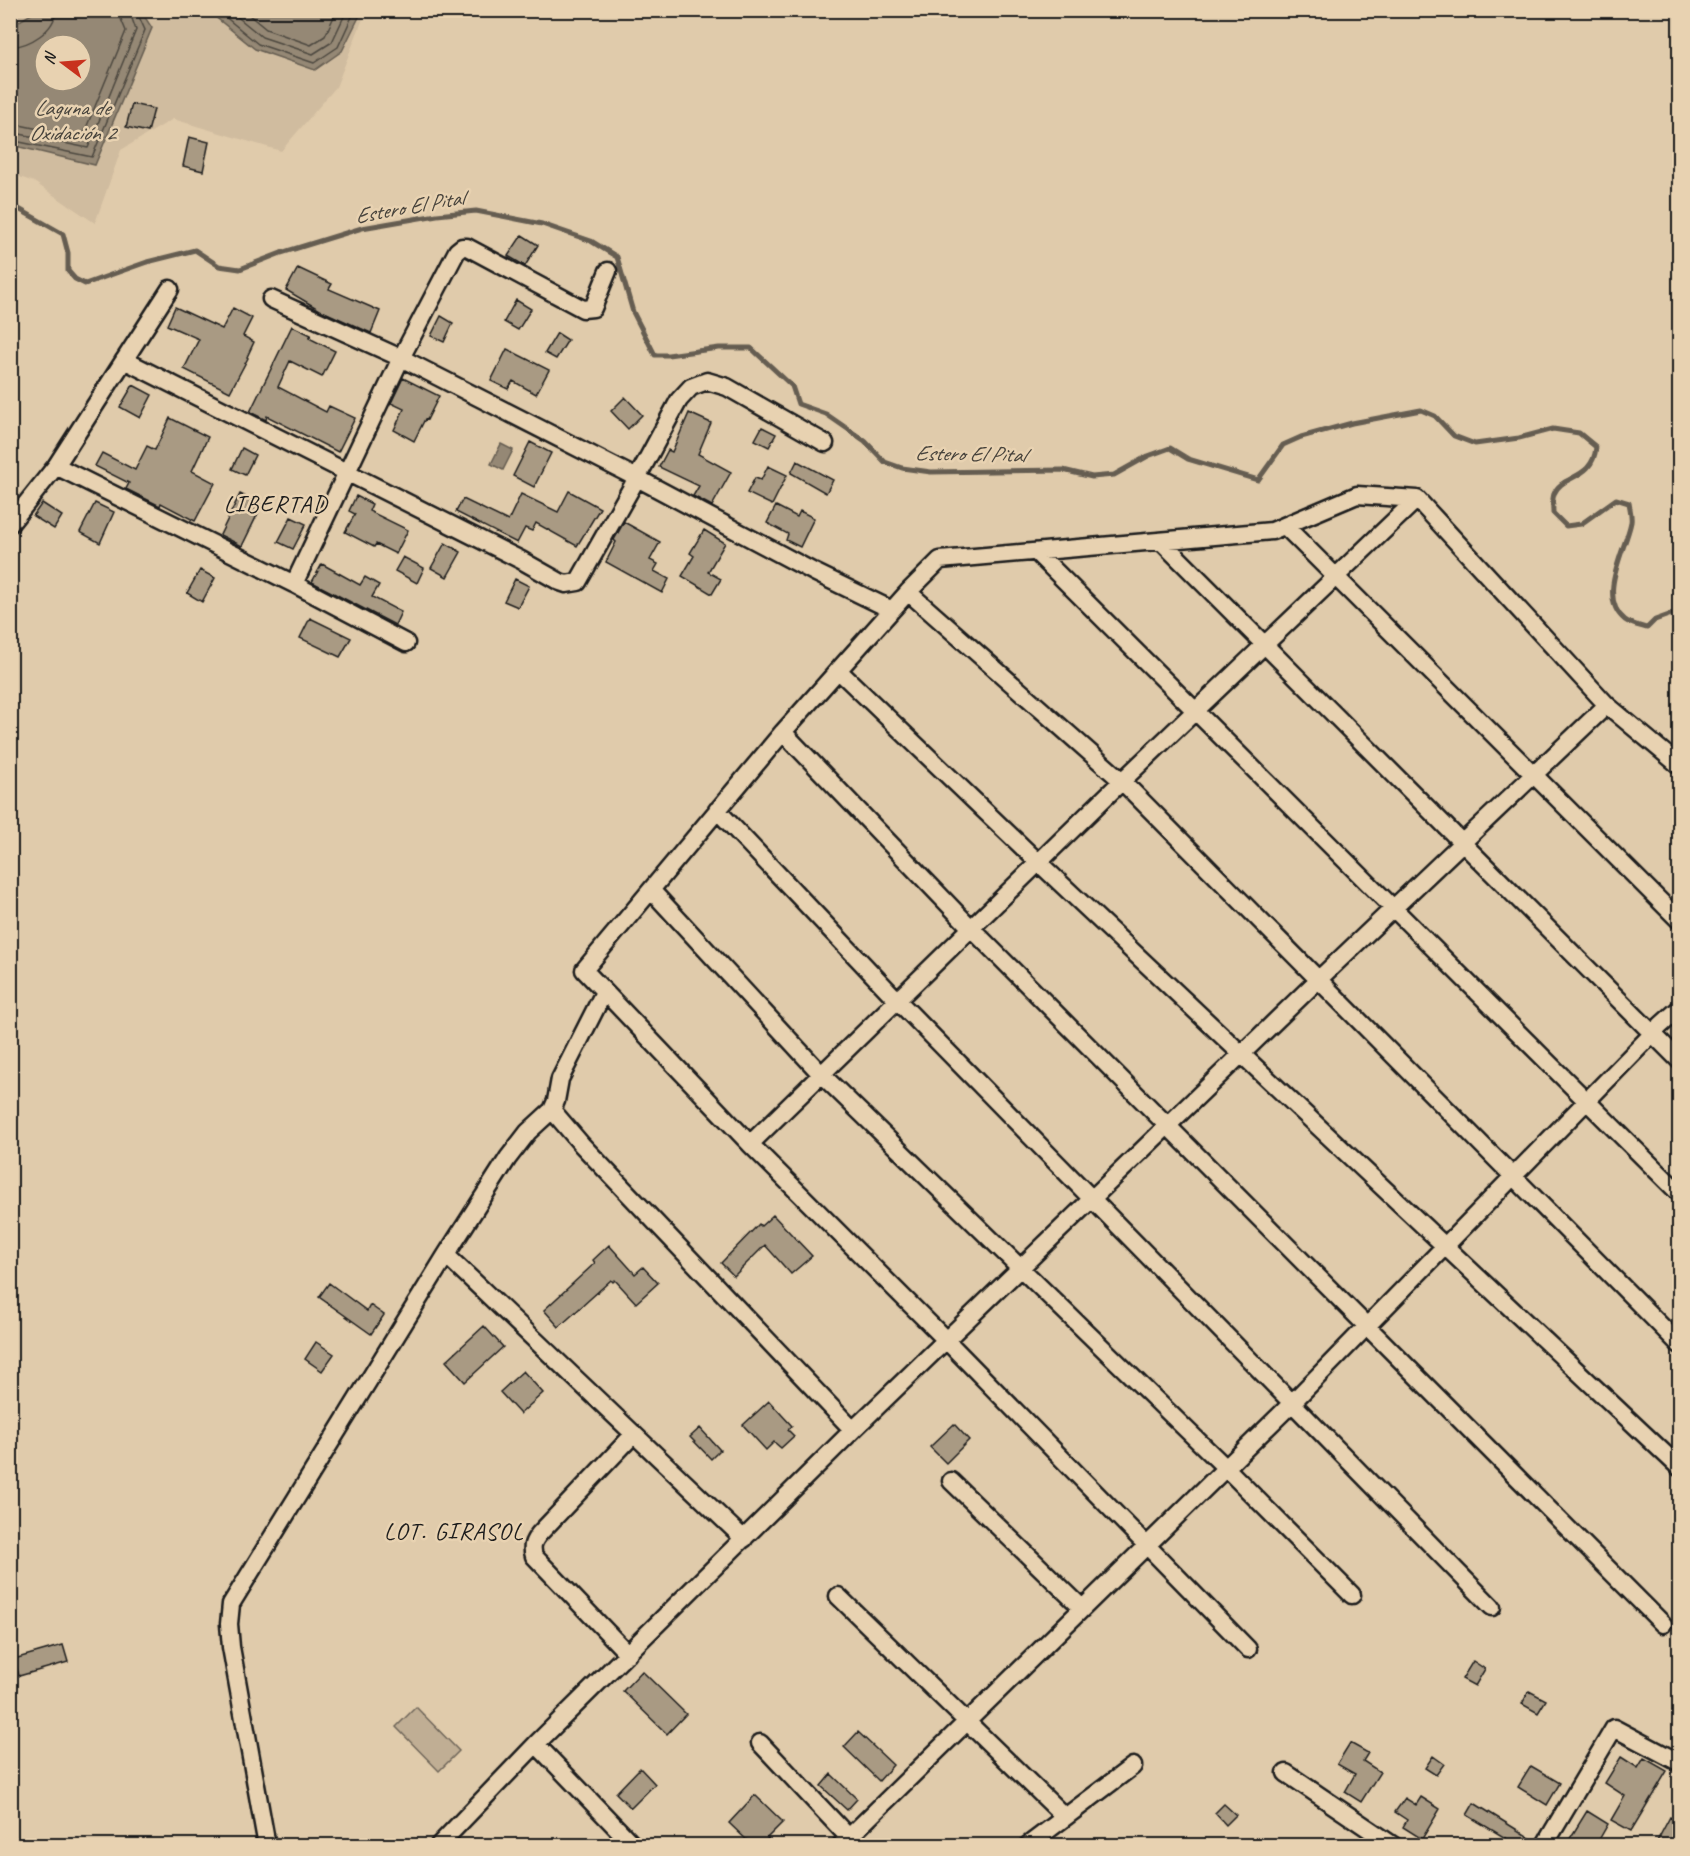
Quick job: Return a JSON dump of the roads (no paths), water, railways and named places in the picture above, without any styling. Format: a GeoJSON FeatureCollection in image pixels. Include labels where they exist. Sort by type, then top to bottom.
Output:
{"type":"FeatureCollection","features":[{"type":"Feature","properties":{"kind":"street"},"geometry":{"type":"LineString","coordinates":[[294,584],[401,358],[457,251],[462,247],[467,247],[583,309],[593,308],[608,271]]}},
{"type":"Feature","properties":{"kind":"street"},"geometry":{"type":"LineString","coordinates":[[10,524],[56,466],[170,289]]}},
{"type":"Feature","properties":{"kind":"street"},"geometry":{"type":"LineString","coordinates":[[271,299],[401,358],[637,478],[814,572],[892,610]]}},
{"type":"Feature","properties":{"kind":"street"},"geometry":{"type":"LineString","coordinates":[[124,360],[566,584],[578,582],[679,400],[691,387],[707,381],[727,387],[825,443]]}},
{"type":"Feature","properties":{"kind":"street"},"geometry":{"type":"LineString","coordinates":[[56,466],[294,584],[406,644]]}},
{"type":"Feature","properties":{"kind":"street"},"geometry":{"type":"LineString","coordinates":[[1248,1649],[946,1340],[750,1144],[584,970],[783,732],[908,592],[940,560],[1272,531],[1357,495],[1417,499],[1607,705],[1680,766]]}},
{"type":"Feature","properties":{"kind":"street"},"geometry":{"type":"LineString","coordinates":[[750,1144],[1038,862],[1417,499]]}},
{"type":"Feature","properties":{"kind":"street"},"geometry":{"type":"LineString","coordinates":[[1285,526],[1680,921]]}},
{"type":"Feature","properties":{"kind":"street"},"geometry":{"type":"LineString","coordinates":[[1161,541],[1680,1061]]}},
{"type":"Feature","properties":{"kind":"street"},"geometry":{"type":"LineString","coordinates":[[1036,552],[1680,1194]]}},
{"type":"Feature","properties":{"kind":"street"},"geometry":{"type":"LineString","coordinates":[[908,592],[1122,781],[1680,1345]]}},
{"type":"Feature","properties":{"kind":"street"},"geometry":{"type":"LineString","coordinates":[[839,671],[1680,1468]]}},
{"type":"Feature","properties":{"kind":"street"},"geometry":{"type":"LineString","coordinates":[[438,1845],[536,1744],[853,1430],[1318,979],[1607,705]]}},
{"type":"Feature","properties":{"kind":"street"},"geometry":{"type":"LineString","coordinates":[[783,732],[971,928],[1663,1624]]}},
{"type":"Feature","properties":{"kind":"street"},"geometry":{"type":"LineString","coordinates":[[717,810],[897,1000],[1492,1606]]}},
{"type":"Feature","properties":{"kind":"street"},"geometry":{"type":"LineString","coordinates":[[651,890],[821,1074],[1226,1468],[1352,1595]]}},
{"type":"Feature","properties":{"kind":"street"},"geometry":{"type":"LineString","coordinates":[[267,1845],[231,1647],[229,1624],[231,1604],[508,1158],[528,1132],[552,1110],[560,1078],[604,992]]}},
{"type":"Feature","properties":{"kind":"street"},"geometry":{"type":"LineString","coordinates":[[760,1743],[848,1843],[966,1721],[1292,1403],[1652,1033],[1680,1008]]}},
{"type":"Feature","properties":{"kind":"street"},"geometry":{"type":"LineString","coordinates":[[552,1110],[582,1145],[853,1430]]}},
{"type":"Feature","properties":{"kind":"street"},"geometry":{"type":"LineString","coordinates":[[446,1255],[744,1539]]}},
{"type":"Feature","properties":{"kind":"street"},"geometry":{"type":"LineString","coordinates":[[628,1654],[534,1556],[532,1549],[533,1541],[539,1534],[633,1434]]}},
{"type":"Feature","properties":{"kind":"street"},"geometry":{"type":"LineString","coordinates":[[951,1480],[1082,1608]]}},
{"type":"Feature","properties":{"kind":"street"},"geometry":{"type":"LineString","coordinates":[[838,1596],[1065,1817]]}},
{"type":"Feature","properties":{"kind":"street"},"geometry":{"type":"LineString","coordinates":[[1544,1845],[1614,1728],[1680,1763]]}},
{"type":"Feature","properties":{"kind":"street"},"geometry":{"type":"LineString","coordinates":[[536,1744],[634,1845]]}},
{"type":"Feature","properties":{"kind":"street"},"geometry":{"type":"LineString","coordinates":[[1027,1845],[1133,1767]]}},
{"type":"Feature","properties":{"kind":"street"},"geometry":{"type":"LineString","coordinates":[[1286,1773],[1394,1845]]}},
{"type":"Feature","properties":{"kind":"water","name":"Laguna de Oxidación 2"},"geometry":{"type":"Polygon","coordinates":[[[38,10],[141,11],[152,28],[95,165],[11,145],[11,26],[38,10]]]}},
{"type":"Feature","properties":{"kind":"water"},"geometry":{"type":"Polygon","coordinates":[[[208,11],[362,11],[342,51],[315,70],[255,49],[208,11]]]}},
{"type":"Feature","properties":{"kind":"water"},"geometry":{"type":"Polygon","coordinates":[[[501,444],[513,450],[503,470],[491,464],[501,444]]]}},
{"type":"Feature","properties":{"kind":"waterway","name":"Estero El Pital"},"geometry":{"type":"LineString","coordinates":[[10,204],[63,234],[68,253],[68,271],[75,279],[85,284],[147,262],[195,250],[219,266],[240,269],[281,253],[362,228],[437,215],[476,211],[542,224],[591,241],[617,257],[633,312],[655,355],[719,348],[751,348],[792,386],[798,404],[826,414],[865,441],[885,462],[902,468],[931,472],[1063,470],[1092,477],[1114,475],[1148,456],[1170,448],[1188,459],[1258,480],[1283,445],[1301,437],[1352,423],[1421,410],[1435,416],[1454,436],[1475,444],[1519,438],[1553,429],[1579,433],[1596,447],[1594,458],[1583,472],[1558,488],[1553,496],[1553,513],[1566,526],[1581,524],[1616,499],[1629,503],[1631,522],[1615,572],[1613,586],[1613,599],[1617,610],[1625,620],[1647,628],[1655,620],[1680,611]]}},
{"type":"Feature","properties":{"kind":"district","name":"LIBERTAD"},"geometry":{"type":"Point","coordinates":[276,504]}},
{"type":"Feature","properties":{"kind":"district","name":"LOT. GIRASOL"},"geometry":{"type":"Point","coordinates":[454,1531]}}]}
